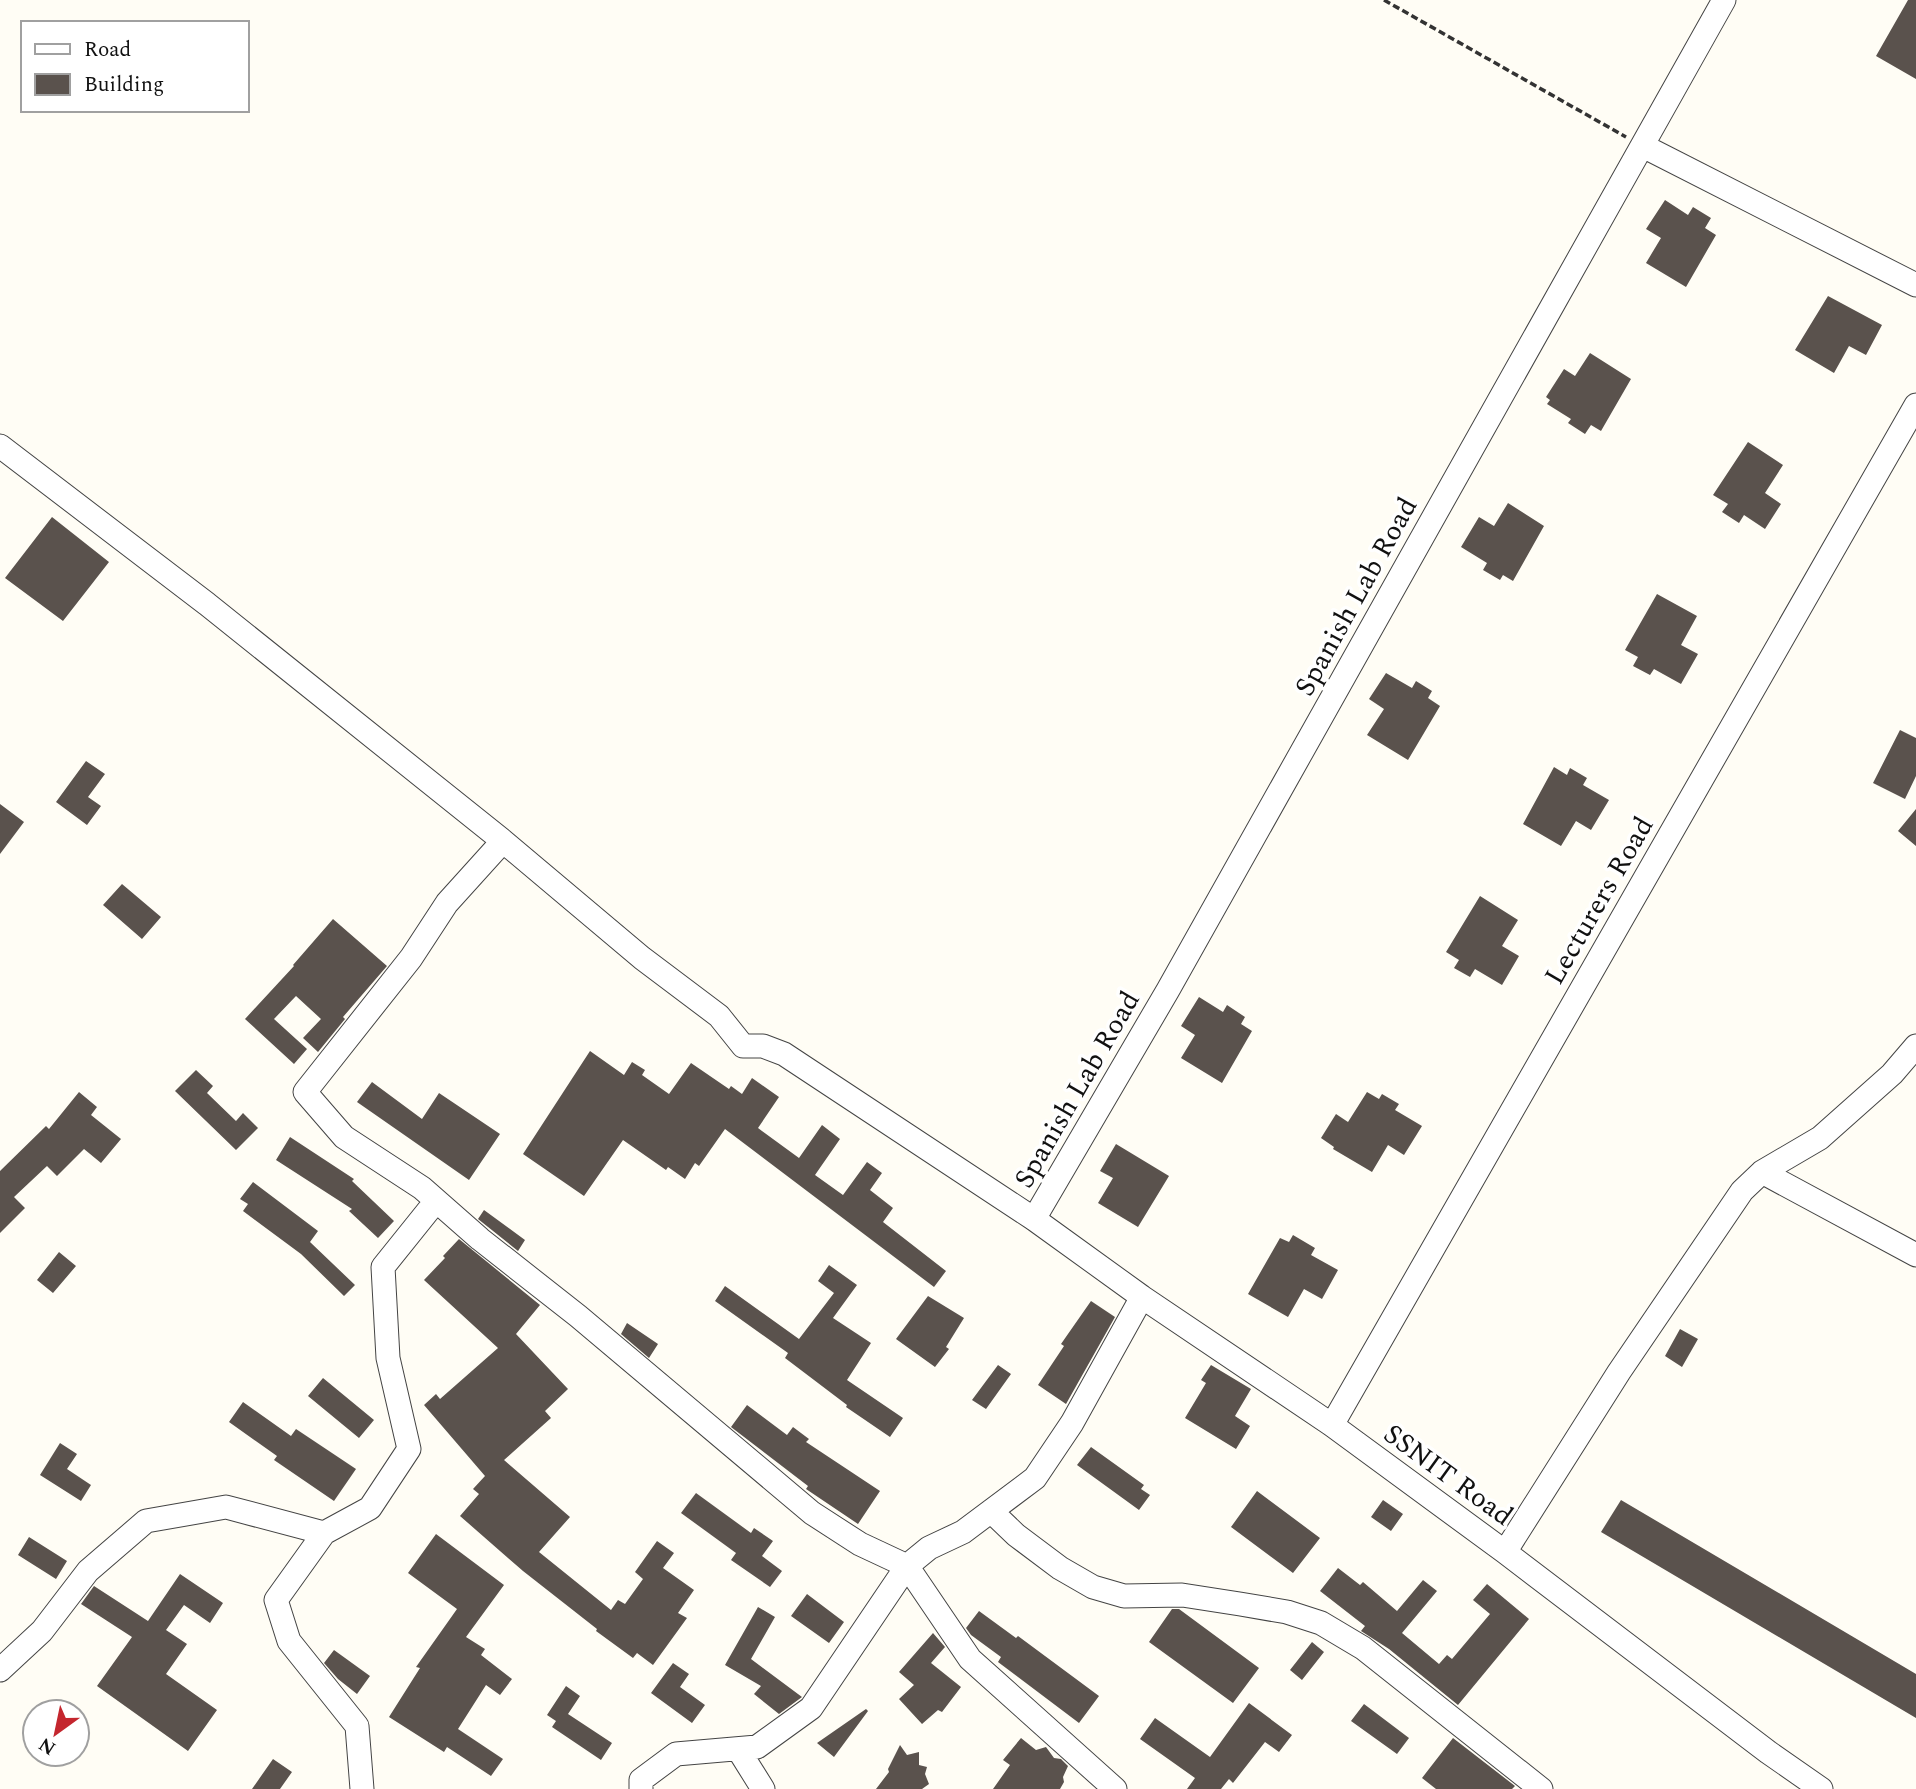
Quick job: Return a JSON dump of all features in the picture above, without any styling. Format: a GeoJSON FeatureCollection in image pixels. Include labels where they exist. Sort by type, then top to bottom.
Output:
{"type":"FeatureCollection","features":[{"type":"Feature","properties":{"kind":"street","name":"Spanish Lab Road"},"geometry":{"type":"LineString","coordinates":[[1034,1219],[1168,990],[1724,0]]}},
{"type":"Feature","properties":{"kind":"street"},"geometry":{"type":"LineString","coordinates":[[1643,146],[1916,285]]}},
{"type":"Feature","properties":{"kind":"street","name":"Lecturers Road"},"geometry":{"type":"LineString","coordinates":[[1332,1425],[1916,405]]}},
{"type":"Feature","properties":{"kind":"street","name":"SSNIT Road"},"geometry":{"type":"LineString","coordinates":[[0,446],[207,604],[503,841],[642,958],[719,1016],[743,1046],[763,1046],[784,1054],[1034,1219],[1142,1297],[1332,1425],[1821,1789]]}},
{"type":"Feature","properties":{"kind":"street"},"geometry":{"type":"LineString","coordinates":[[503,841],[447,903],[411,958],[305,1092],[344,1137],[422,1188],[812,1513],[860,1544],[907,1566],[970,1659],[1115,1789]]}},
{"type":"Feature","properties":{"kind":"street"},"geometry":{"type":"LineString","coordinates":[[1505,1552],[1742,1191],[1762,1172],[1820,1138],[1892,1074],[1916,1046]]}},
{"type":"Feature","properties":{"kind":"street"},"geometry":{"type":"LineString","coordinates":[[1762,1172],[1916,1255]]}},
{"type":"Feature","properties":{"kind":"street"},"geometry":{"type":"LineString","coordinates":[[362,1789],[356,1726],[289,1641],[276,1600],[324,1533],[370,1508],[409,1449],[388,1358],[383,1267],[436,1201]]}},
{"type":"Feature","properties":{"kind":"street"},"geometry":{"type":"LineString","coordinates":[[641,1789],[640,1780],[676,1754],[757,1747],[811,1708],[907,1566],[929,1548],[963,1532],[1035,1478],[1072,1423],[1142,1297]]}},
{"type":"Feature","properties":{"kind":"street"},"geometry":{"type":"LineString","coordinates":[[0,1670],[42,1631],[88,1571],[146,1521],[226,1507],[324,1533]]}},
{"type":"Feature","properties":{"kind":"street"},"geometry":{"type":"LineString","coordinates":[[991,1511],[1016,1535],[1060,1568],[1093,1587],[1124,1596],[1182,1595],[1240,1604],[1287,1612],[1321,1623],[1373,1656],[1541,1789]]}},
{"type":"Feature","properties":{"kind":"street"},"geometry":{"type":"LineString","coordinates":[[738,1749],[763,1789]]}},
{"type":"Feature","properties":{"kind":"path"},"geometry":{"type":"LineString","coordinates":[[1384,0],[1643,146]]}},
{"type":"Feature","properties":{"kind":"building"},"geometry":{"type":"Polygon","coordinates":[[[1908,0],[1916,0],[1916,79],[1876,56],[1908,0]]]}},
{"type":"Feature","properties":{"kind":"building"},"geometry":{"type":"Polygon","coordinates":[[[1665,200],[1688,215],[1693,207],[1711,218],[1705,228],[1716,235],[1686,287],[1646,263],[1661,238],[1646,229],[1665,200]]]}},
{"type":"Feature","properties":{"kind":"building"},"geometry":{"type":"Polygon","coordinates":[[[1828,296],[1882,325],[1866,355],[1849,346],[1834,373],[1795,350],[1828,296]]]}},
{"type":"Feature","properties":{"kind":"building"},"geometry":{"type":"Polygon","coordinates":[[[1590,353],[1631,379],[1601,431],[1591,425],[1585,434],[1568,423],[1571,419],[1547,404],[1550,400],[1546,397],[1564,369],[1575,376],[1590,353]]]}},
{"type":"Feature","properties":{"kind":"building"},"geometry":{"type":"Polygon","coordinates":[[[1748,442],[1783,465],[1765,493],[1781,504],[1765,529],[1744,515],[1739,523],[1722,512],[1728,504],[1713,495],[1748,442]]]}},
{"type":"Feature","properties":{"kind":"building"},"geometry":{"type":"Polygon","coordinates":[[[1508,503],[1544,526],[1513,581],[1503,575],[1500,580],[1483,570],[1487,563],[1461,547],[1479,517],[1494,526],[1508,503]]]}},
{"type":"Feature","properties":{"kind":"building"},"geometry":{"type":"Polygon","coordinates":[[[52,517],[109,562],[63,621],[5,578],[52,517]]]}},
{"type":"Feature","properties":{"kind":"building"},"geometry":{"type":"Polygon","coordinates":[[[1657,594],[1697,616],[1681,645],[1698,654],[1681,684],[1654,669],[1650,675],[1633,666],[1638,657],[1625,650],[1657,594]]]}},
{"type":"Feature","properties":{"kind":"building"},"geometry":{"type":"Polygon","coordinates":[[[1386,673],[1412,688],[1416,681],[1432,691],[1428,698],[1440,706],[1408,760],[1367,735],[1384,709],[1369,699],[1386,673]]]}},
{"type":"Feature","properties":{"kind":"building"},"geometry":{"type":"Polygon","coordinates":[[[1900,730],[1916,738],[1916,776],[1905,799],[1873,783],[1900,730]]]}},
{"type":"Feature","properties":{"kind":"building"},"geometry":{"type":"Polygon","coordinates":[[[86,761],[105,774],[88,797],[101,806],[87,825],[56,802],[86,761]]]}},
{"type":"Feature","properties":{"kind":"building"},"geometry":{"type":"Polygon","coordinates":[[[1554,767],[1567,775],[1570,768],[1587,778],[1583,785],[1609,800],[1591,830],[1576,821],[1561,846],[1523,824],[1554,767]]]}},
{"type":"Feature","properties":{"kind":"building"},"geometry":{"type":"Polygon","coordinates":[[[0,804],[24,822],[0,854],[0,804]]]}},
{"type":"Feature","properties":{"kind":"building"},"geometry":{"type":"Polygon","coordinates":[[[1916,809],[1916,846],[1898,831],[1916,809]]]}},
{"type":"Feature","properties":{"kind":"building"},"geometry":{"type":"Polygon","coordinates":[[[122,884],[161,917],[142,939],[103,905],[122,884]]]}},
{"type":"Feature","properties":{"kind":"building"},"geometry":{"type":"Polygon","coordinates":[[[1480,896],[1518,920],[1502,946],[1519,956],[1502,985],[1475,969],[1470,977],[1454,968],[1459,960],[1446,952],[1480,896]]]}},
{"type":"Feature","properties":{"kind":"building"},"geometry":{"type":"Polygon","coordinates":[[[333,919],[387,966],[343,1017],[345,1019],[318,1052],[303,1038],[321,1019],[296,996],[274,1019],[307,1049],[294,1064],[245,1019],[333,919]]]}},
{"type":"Feature","properties":{"kind":"building"},"geometry":{"type":"Polygon","coordinates":[[[1199,997],[1223,1012],[1227,1005],[1245,1017],[1241,1024],[1252,1031],[1222,1083],[1181,1058],[1195,1035],[1181,1026],[1199,997]]]}},
{"type":"Feature","properties":{"kind":"building"},"geometry":{"type":"Polygon","coordinates":[[[590,1051],[624,1075],[632,1062],[645,1070],[642,1075],[669,1094],[691,1063],[729,1089],[731,1086],[742,1094],[752,1078],[779,1097],[758,1128],[799,1158],[822,1125],[840,1139],[815,1175],[843,1195],[867,1162],[882,1173],[870,1190],[893,1208],[883,1222],[946,1271],[934,1287],[725,1129],[699,1166],[695,1163],[685,1179],[668,1167],[666,1170],[623,1140],[584,1196],[523,1154],[590,1051]]]}},
{"type":"Feature","properties":{"kind":"building"},"geometry":{"type":"Polygon","coordinates":[[[196,1070],[213,1086],[207,1093],[236,1121],[243,1113],[258,1128],[236,1150],[175,1091],[196,1070]]]}},
{"type":"Feature","properties":{"kind":"building"},"geometry":{"type":"Polygon","coordinates":[[[372,1082],[422,1119],[439,1093],[500,1134],[469,1180],[357,1102],[372,1082]]]}},
{"type":"Feature","properties":{"kind":"building"},"geometry":{"type":"Polygon","coordinates":[[[79,1092],[97,1107],[91,1115],[121,1139],[101,1163],[84,1149],[57,1176],[47,1166],[14,1197],[25,1208],[0,1233],[0,1171],[46,1126],[49,1129],[79,1092]]]}},
{"type":"Feature","properties":{"kind":"building"},"geometry":{"type":"Polygon","coordinates":[[[1367,1092],[1379,1099],[1382,1094],[1399,1104],[1395,1110],[1422,1126],[1404,1155],[1388,1145],[1372,1172],[1333,1149],[1334,1147],[1321,1138],[1336,1114],[1348,1122],[1367,1092]]]}},
{"type":"Feature","properties":{"kind":"building"},"geometry":{"type":"Polygon","coordinates":[[[290,1137],[354,1179],[352,1181],[394,1221],[378,1238],[349,1211],[352,1209],[276,1160],[290,1137]]]}},
{"type":"Feature","properties":{"kind":"building"},"geometry":{"type":"Polygon","coordinates":[[[1116,1144],[1169,1176],[1138,1227],[1098,1203],[1113,1178],[1100,1171],[1116,1144]]]}},
{"type":"Feature","properties":{"kind":"building"},"geometry":{"type":"Polygon","coordinates":[[[253,1182],[318,1231],[310,1242],[355,1285],[344,1296],[301,1254],[243,1211],[248,1204],[240,1199],[253,1182]]]}},
{"type":"Feature","properties":{"kind":"building"},"geometry":{"type":"Polygon","coordinates":[[[484,1210],[525,1240],[518,1251],[478,1219],[484,1210]]]}},
{"type":"Feature","properties":{"kind":"building"},"geometry":{"type":"Polygon","coordinates":[[[1293,1235],[1315,1248],[1311,1255],[1338,1270],[1322,1299],[1304,1289],[1288,1317],[1248,1294],[1280,1238],[1289,1242],[1293,1235]]]}},
{"type":"Feature","properties":{"kind":"building"},"geometry":{"type":"Polygon","coordinates":[[[459,1239],[540,1305],[516,1334],[568,1389],[545,1411],[551,1418],[504,1460],[570,1517],[539,1552],[611,1610],[618,1600],[625,1604],[643,1579],[635,1572],[657,1541],[674,1553],[663,1568],[694,1590],[678,1613],[687,1618],[653,1665],[637,1653],[633,1658],[596,1631],[597,1629],[523,1571],[460,1516],[479,1494],[473,1489],[485,1476],[424,1405],[436,1394],[440,1399],[498,1348],[424,1280],[459,1239]]]}},
{"type":"Feature","properties":{"kind":"building"},"geometry":{"type":"Polygon","coordinates":[[[59,1252],[76,1266],[53,1293],[37,1280],[59,1252]]]}},
{"type":"Feature","properties":{"kind":"building"},"geometry":{"type":"Polygon","coordinates":[[[829,1265],[857,1285],[833,1318],[871,1343],[847,1380],[903,1418],[890,1437],[846,1407],[847,1405],[785,1358],[788,1353],[715,1301],[725,1286],[799,1339],[834,1293],[818,1281],[829,1265]]]}},
{"type":"Feature","properties":{"kind":"building"},"geometry":{"type":"Polygon","coordinates":[[[928,1296],[964,1318],[946,1347],[949,1349],[935,1367],[896,1339],[928,1296]]]}},
{"type":"Feature","properties":{"kind":"building"},"geometry":{"type":"Polygon","coordinates":[[[1091,1301],[1115,1317],[1066,1404],[1038,1385],[1064,1346],[1061,1344],[1091,1301]]]}},
{"type":"Feature","properties":{"kind":"building"},"geometry":{"type":"Polygon","coordinates":[[[627,1323],[658,1344],[649,1358],[621,1334],[627,1323]]]}},
{"type":"Feature","properties":{"kind":"building"},"geometry":{"type":"Polygon","coordinates":[[[1680,1329],[1698,1339],[1682,1367],[1665,1356],[1680,1329]]]}},
{"type":"Feature","properties":{"kind":"building"},"geometry":{"type":"Polygon","coordinates":[[[998,1365],[1011,1374],[986,1409],[972,1400],[998,1365]]]}},
{"type":"Feature","properties":{"kind":"building"},"geometry":{"type":"Polygon","coordinates":[[[1211,1365],[1251,1389],[1235,1416],[1250,1426],[1236,1449],[1185,1418],[1206,1383],[1201,1380],[1211,1365]]]}},
{"type":"Feature","properties":{"kind":"building"},"geometry":{"type":"Polygon","coordinates":[[[323,1378],[374,1420],[359,1438],[308,1396],[323,1378]]]}},
{"type":"Feature","properties":{"kind":"building"},"geometry":{"type":"Polygon","coordinates":[[[243,1402],[291,1436],[296,1429],[356,1469],[334,1501],[274,1460],[277,1456],[229,1422],[243,1402]]]}},
{"type":"Feature","properties":{"kind":"building"},"geometry":{"type":"Polygon","coordinates":[[[747,1405],[787,1435],[793,1427],[809,1439],[806,1442],[880,1491],[858,1524],[806,1489],[808,1486],[731,1427],[747,1405]]]}},
{"type":"Feature","properties":{"kind":"building"},"geometry":{"type":"Polygon","coordinates":[[[60,1443],[77,1454],[67,1469],[91,1485],[81,1501],[40,1475],[60,1443]]]}},
{"type":"Feature","properties":{"kind":"building"},"geometry":{"type":"Polygon","coordinates":[[[1091,1447],[1144,1485],[1141,1489],[1150,1495],[1139,1510],[1077,1465],[1091,1447]]]}},
{"type":"Feature","properties":{"kind":"building"},"geometry":{"type":"Polygon","coordinates":[[[1257,1491],[1320,1538],[1293,1573],[1231,1527],[1257,1491]]]}},
{"type":"Feature","properties":{"kind":"building"},"geometry":{"type":"Polygon","coordinates":[[[696,1493],[751,1533],[754,1528],[773,1541],[762,1556],[782,1571],[770,1587],[731,1560],[736,1553],[681,1513],[696,1493]]]}},
{"type":"Feature","properties":{"kind":"building"},"geometry":{"type":"Polygon","coordinates":[[[1383,1500],[1403,1514],[1391,1531],[1371,1517],[1383,1500]]]}},
{"type":"Feature","properties":{"kind":"building"},"geometry":{"type":"Polygon","coordinates":[[[1621,1500],[1916,1674],[1916,1718],[1601,1532],[1621,1500]]]}},
{"type":"Feature","properties":{"kind":"building"},"geometry":{"type":"Polygon","coordinates":[[[436,1534],[504,1585],[466,1637],[485,1649],[481,1655],[512,1679],[500,1695],[486,1685],[458,1729],[503,1759],[491,1776],[447,1747],[444,1752],[389,1717],[420,1668],[416,1667],[457,1609],[408,1573],[436,1534]]]}},
{"type":"Feature","properties":{"kind":"building"},"geometry":{"type":"Polygon","coordinates":[[[29,1537],[67,1561],[56,1579],[18,1555],[29,1537]]]}},
{"type":"Feature","properties":{"kind":"building"},"geometry":{"type":"Polygon","coordinates":[[[1338,1568],[1360,1585],[1363,1582],[1397,1611],[1423,1580],[1437,1591],[1402,1633],[1439,1664],[1447,1655],[1452,1659],[1490,1614],[1473,1600],[1487,1584],[1529,1619],[1458,1705],[1389,1649],[1361,1631],[1365,1626],[1320,1591],[1338,1568]]]}},
{"type":"Feature","properties":{"kind":"building"},"geometry":{"type":"Polygon","coordinates":[[[180,1574],[223,1603],[210,1623],[184,1605],[166,1630],[187,1644],[166,1674],[217,1710],[188,1751],[97,1686],[132,1637],[81,1604],[94,1586],[148,1621],[180,1574]]]}},
{"type":"Feature","properties":{"kind":"building"},"geometry":{"type":"Polygon","coordinates":[[[807,1594],[844,1622],[829,1643],[791,1616],[807,1594]]]}},
{"type":"Feature","properties":{"kind":"building"},"geometry":{"type":"Polygon","coordinates":[[[758,1607],[775,1617],[751,1659],[802,1697],[779,1714],[754,1694],[761,1686],[725,1665],[758,1607]]]}},
{"type":"Feature","properties":{"kind":"building"},"geometry":{"type":"Polygon","coordinates":[[[1172,1609],[1179,1609],[1259,1668],[1233,1703],[1149,1642],[1172,1609]]]}},
{"type":"Feature","properties":{"kind":"building"},"geometry":{"type":"Polygon","coordinates":[[[979,1611],[1016,1638],[1018,1636],[1099,1696],[1079,1723],[998,1662],[1001,1657],[971,1635],[966,1628],[979,1611]]]}},
{"type":"Feature","properties":{"kind":"building"},"geometry":{"type":"Polygon","coordinates":[[[933,1633],[945,1647],[931,1663],[961,1687],[942,1712],[938,1710],[922,1724],[899,1699],[914,1685],[899,1672],[933,1633]]]}},
{"type":"Feature","properties":{"kind":"building"},"geometry":{"type":"Polygon","coordinates":[[[1312,1642],[1324,1652],[1302,1680],[1290,1670],[1312,1642]]]}},
{"type":"Feature","properties":{"kind":"building"},"geometry":{"type":"Polygon","coordinates":[[[334,1650],[370,1676],[357,1694],[324,1663],[334,1650]]]}},
{"type":"Feature","properties":{"kind":"building"},"geometry":{"type":"Polygon","coordinates":[[[673,1663],[689,1674],[680,1687],[705,1705],[692,1723],[651,1693],[673,1663]]]}},
{"type":"Feature","properties":{"kind":"building"},"geometry":{"type":"Polygon","coordinates":[[[566,1686],[580,1696],[568,1714],[612,1743],[601,1760],[552,1727],[556,1721],[547,1715],[566,1686]]]}},
{"type":"Feature","properties":{"kind":"building"},"geometry":{"type":"Polygon","coordinates":[[[1249,1703],[1292,1735],[1279,1752],[1265,1742],[1233,1783],[1229,1779],[1221,1789],[1187,1789],[1195,1778],[1140,1739],[1155,1718],[1210,1757],[1249,1703]]]}},
{"type":"Feature","properties":{"kind":"building"},"geometry":{"type":"Polygon","coordinates":[[[1364,1704],[1409,1738],[1397,1754],[1351,1721],[1364,1704]]]}},
{"type":"Feature","properties":{"kind":"building"},"geometry":{"type":"Polygon","coordinates":[[[866,1709],[868,1711],[834,1757],[817,1743],[866,1709]]]}},
{"type":"Feature","properties":{"kind":"building"},"geometry":{"type":"Polygon","coordinates":[[[1021,1738],[1036,1750],[1046,1747],[1054,1758],[1061,1759],[1068,1766],[1060,1789],[993,1789],[1010,1765],[1003,1760],[1021,1738]]]}},
{"type":"Feature","properties":{"kind":"building"},"geometry":{"type":"Polygon","coordinates":[[[1453,1738],[1515,1786],[1512,1789],[1436,1789],[1422,1778],[1453,1738]]]}},
{"type":"Feature","properties":{"kind":"building"},"geometry":{"type":"Polygon","coordinates":[[[900,1745],[907,1755],[919,1752],[919,1765],[927,1767],[925,1774],[929,1784],[922,1789],[876,1789],[889,1772],[900,1745]]]}},
{"type":"Feature","properties":{"kind":"building"},"geometry":{"type":"Polygon","coordinates":[[[273,1759],[292,1772],[280,1789],[252,1789],[273,1759]]]}}]}
